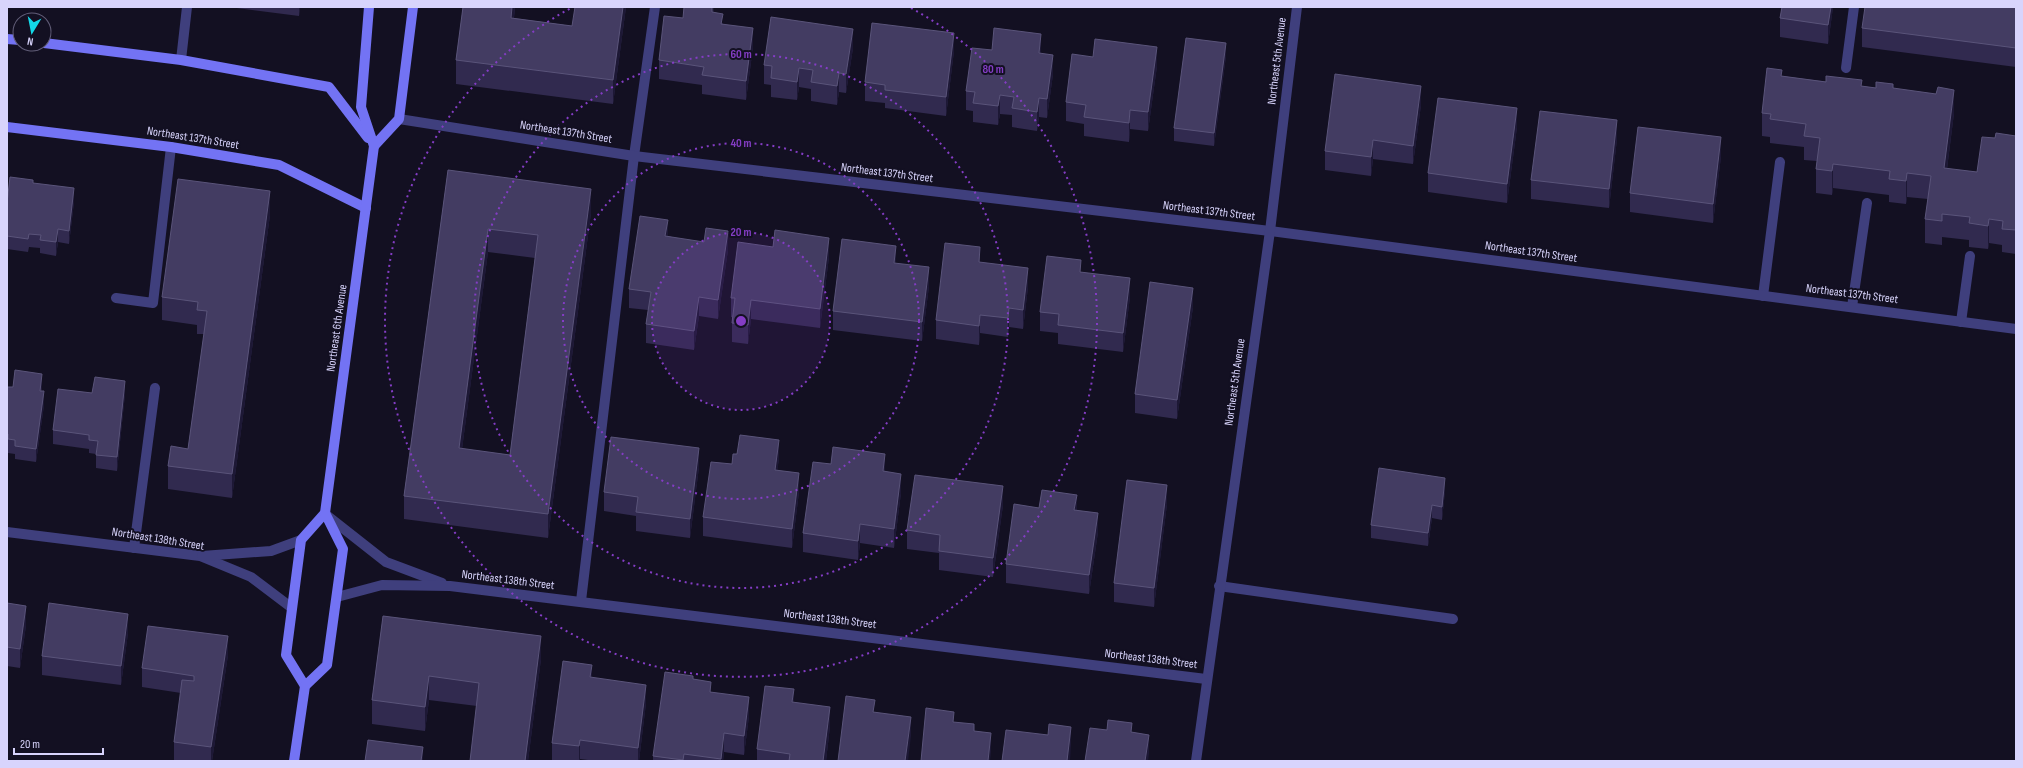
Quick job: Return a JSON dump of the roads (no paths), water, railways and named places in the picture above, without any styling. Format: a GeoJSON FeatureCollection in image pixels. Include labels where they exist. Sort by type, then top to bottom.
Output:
{"type":"FeatureCollection","features":[{"type":"Feature","properties":{"kind":"main road","name":"Northeast 6th Avenue"},"geometry":{"type":"LineString","coordinates":[[325,513],[374,146],[361,107],[368,7]]}},
{"type":"Feature","properties":{"kind":"main road"},"geometry":{"type":"LineString","coordinates":[[52,44],[181,60],[329,87],[374,146],[399,119],[413,7]]}},
{"type":"Feature","properties":{"kind":"main road","name":"Northeast 137th Street"},"geometry":{"type":"LineString","coordinates":[[7,127],[171,147],[279,165],[366,208]]}},
{"type":"Feature","properties":{"kind":"main road"},"geometry":{"type":"LineString","coordinates":[[294,761],[305,686],[327,665],[343,549],[325,513],[301,540],[286,655],[305,686]]}},
{"type":"Feature","properties":{"kind":"street"},"geometry":{"type":"LineString","coordinates":[[181,60],[188,7]]}},
{"type":"Feature","properties":{"kind":"street"},"geometry":{"type":"LineString","coordinates":[[581,602],[634,156],[655,7]]}},
{"type":"Feature","properties":{"kind":"street","name":"Northeast 5th Avenue"},"geometry":{"type":"LineString","coordinates":[[1196,761],[1206,679],[1270,231],[1297,7]]}},
{"type":"Feature","properties":{"kind":"street"},"geometry":{"type":"LineString","coordinates":[[1846,68],[1854,7]]}},
{"type":"Feature","properties":{"kind":"street","name":"Northeast 137th Street"},"geometry":{"type":"LineString","coordinates":[[399,119],[634,156],[1270,231],[2016,329]]}},
{"type":"Feature","properties":{"kind":"street"},"geometry":{"type":"LineString","coordinates":[[116,298],[153,303],[171,147]]}},
{"type":"Feature","properties":{"kind":"street"},"geometry":{"type":"LineString","coordinates":[[1763,296],[1780,162]]}},
{"type":"Feature","properties":{"kind":"street"},"geometry":{"type":"LineString","coordinates":[[1852,308],[1867,202]]}},
{"type":"Feature","properties":{"kind":"street"},"geometry":{"type":"LineString","coordinates":[[1961,322],[1970,256]]}},
{"type":"Feature","properties":{"kind":"street"},"geometry":{"type":"LineString","coordinates":[[134,548],[155,388]]}},
{"type":"Feature","properties":{"kind":"street","name":"Northeast 138th Street"},"geometry":{"type":"LineString","coordinates":[[325,513],[386,562],[450,586]]}},
{"type":"Feature","properties":{"kind":"street","name":"Northeast 138th Street"},"geometry":{"type":"LineString","coordinates":[[7,532],[200,556],[251,577],[292,608]]}},
{"type":"Feature","properties":{"kind":"street"},"geometry":{"type":"LineString","coordinates":[[200,556],[271,551],[301,540]]}},
{"type":"Feature","properties":{"kind":"street","name":"Northeast 138th Street"},"geometry":{"type":"LineString","coordinates":[[336,597],[382,585],[450,586],[1206,679]]}},
{"type":"Feature","properties":{"kind":"street"},"geometry":{"type":"LineString","coordinates":[[1219,586],[1453,619]]}}]}
